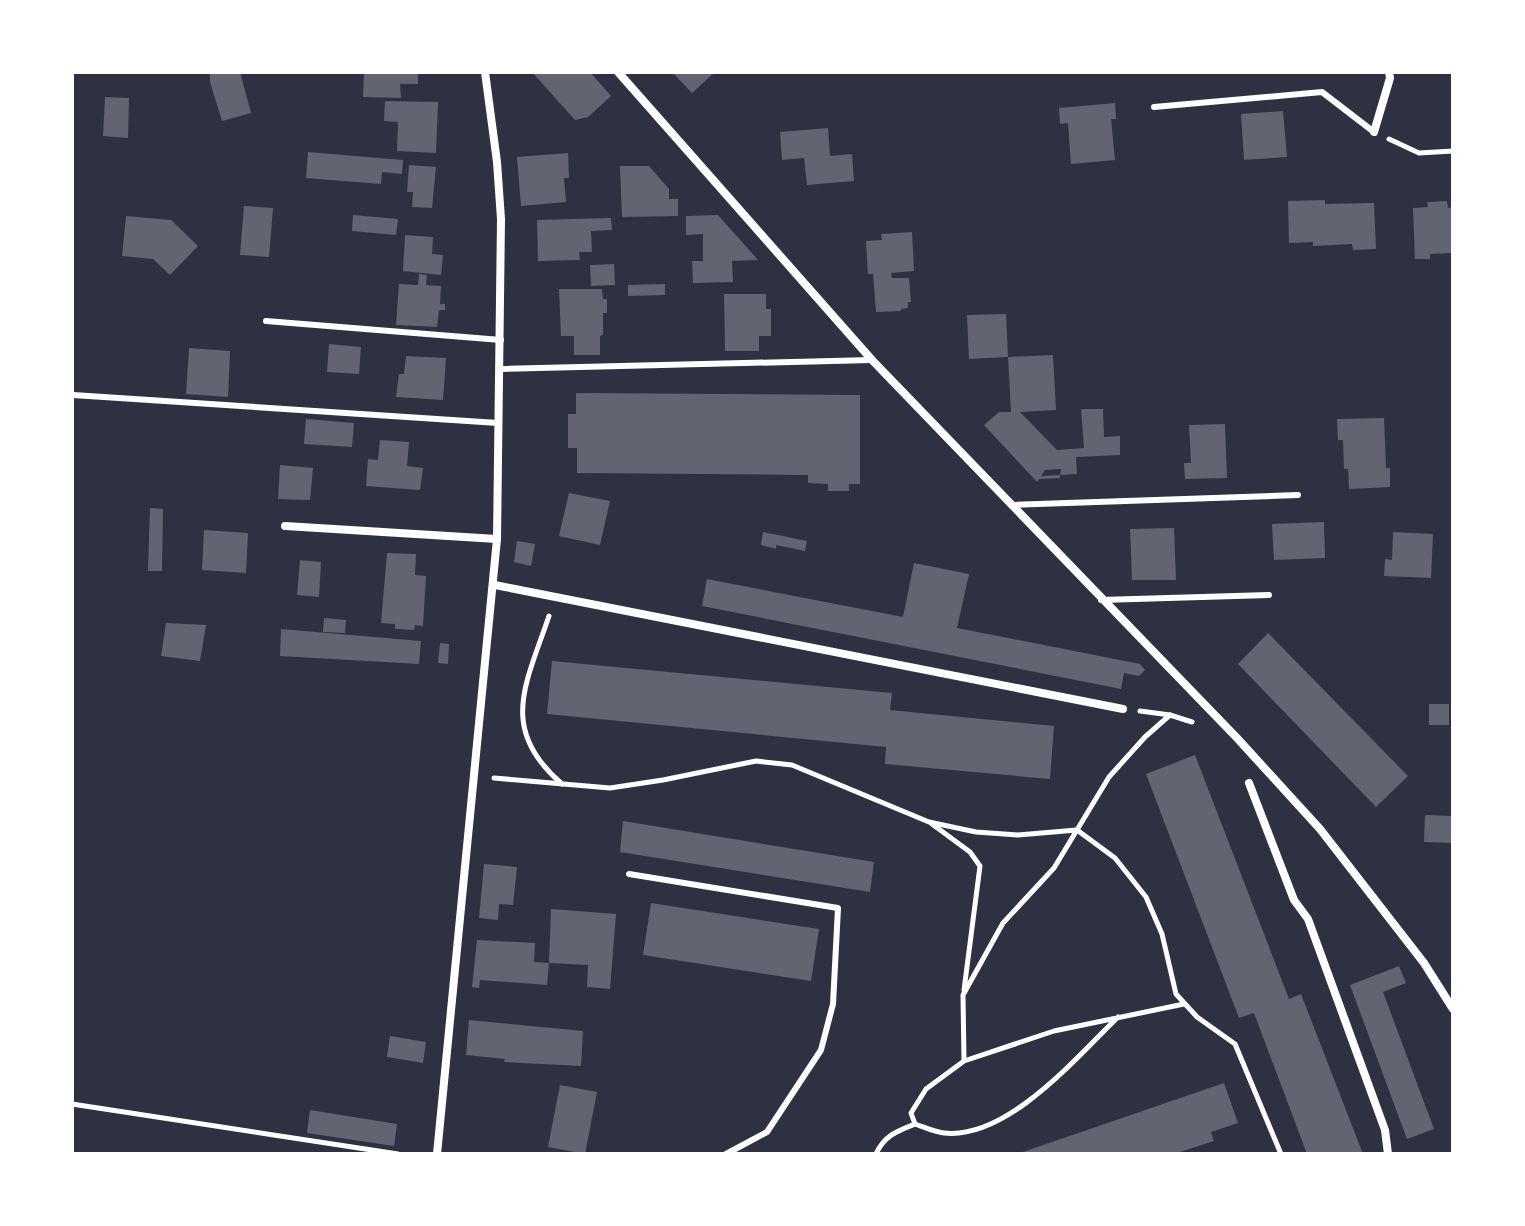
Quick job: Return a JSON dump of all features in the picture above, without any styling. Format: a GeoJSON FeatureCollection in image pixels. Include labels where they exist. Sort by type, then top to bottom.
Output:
{"type":"FeatureCollection","features":[{"type":"Feature","properties":{"kind":"street"},"geometry":{"type":"LineString","coordinates":[[437,1154],[495,585],[501,219],[485,72]]}},
{"type":"Feature","properties":{"kind":"street"},"geometry":{"type":"LineString","coordinates":[[618,72],[872,360],[1237,738],[1320,829],[1424,963],[1453,1009]]}},
{"type":"Feature","properties":{"kind":"street"},"geometry":{"type":"LineString","coordinates":[[1374,132],[1390,78],[1389,72]]}},
{"type":"Feature","properties":{"kind":"street"},"geometry":{"type":"LineString","coordinates":[[285,526],[497,539]]}},
{"type":"Feature","properties":{"kind":"street"},"geometry":{"type":"LineString","coordinates":[[495,585],[1123,709]]}},
{"type":"Feature","properties":{"kind":"street"},"geometry":{"type":"LineString","coordinates":[[1249,783],[1294,900],[1308,919],[1385,1130],[1388,1154]]}},
{"type":"Feature","properties":{"kind":"lane"},"geometry":{"type":"LineString","coordinates":[[1154,107],[1322,92],[1374,132]]}},
{"type":"Feature","properties":{"kind":"lane"},"geometry":{"type":"LineString","coordinates":[[266,321],[501,340]]}},
{"type":"Feature","properties":{"kind":"lane"},"geometry":{"type":"LineString","coordinates":[[500,369],[872,360]]}},
{"type":"Feature","properties":{"kind":"lane"},"geometry":{"type":"LineString","coordinates":[[73,395],[498,423]]}},
{"type":"Feature","properties":{"kind":"lane"},"geometry":{"type":"LineString","coordinates":[[1011,505],[1298,495]]}},
{"type":"Feature","properties":{"kind":"lane"},"geometry":{"type":"LineString","coordinates":[[1101,600],[1269,595]]}},
{"type":"Feature","properties":{"kind":"lane"},"geometry":{"type":"LineString","coordinates":[[629,874],[838,908],[833,1004],[821,1050],[767,1132],[726,1154]]}},
{"type":"Feature","properties":{"kind":"path"},"geometry":{"type":"LineString","coordinates":[[1374,132],[1419,153],[1453,151]]}},
{"type":"Feature","properties":{"kind":"path"},"geometry":{"type":"LineString","coordinates":[[555,597],[527,678],[522,715],[524,730],[535,757],[563,785]]}},
{"type":"Feature","properties":{"kind":"path"},"geometry":{"type":"LineString","coordinates":[[1123,709],[1170,715],[1203,730]]}},
{"type":"Feature","properties":{"kind":"path"},"geometry":{"type":"LineString","coordinates":[[963,995],[1003,923],[1054,868],[1109,777],[1170,715]]}},
{"type":"Feature","properties":{"kind":"path"},"geometry":{"type":"LineString","coordinates":[[476,777],[610,788],[756,761],[792,765],[929,822],[976,832],[1018,835],[1077,830],[1115,858],[1146,897],[1162,934],[1176,994],[1197,1017],[1235,1044],[1281,1154]]}},
{"type":"Feature","properties":{"kind":"path"},"geometry":{"type":"LineString","coordinates":[[929,822],[970,852],[980,866],[963,995],[964,1061]]}},
{"type":"Feature","properties":{"kind":"path"},"geometry":{"type":"LineString","coordinates":[[915,1124],[911,1113],[926,1089],[964,1061],[1054,1031],[1185,1004]]}},
{"type":"Feature","properties":{"kind":"path"},"geometry":{"type":"LineString","coordinates":[[876,1154],[882,1142],[892,1133],[915,1124],[945,1133],[981,1128],[1011,1114],[1045,1087],[1118,1017]]}},
{"type":"Feature","properties":{"kind":"path"},"geometry":{"type":"LineString","coordinates":[[72,1104],[398,1154]]}},
{"type":"Feature","properties":{"kind":"building"},"geometry":{"type":"Polygon","coordinates":[[[210,72],[240,72],[251,113],[222,121],[210,72]]]}},
{"type":"Feature","properties":{"kind":"building"},"geometry":{"type":"Polygon","coordinates":[[[364,72],[418,72],[418,84],[400,84],[401,98],[363,97],[364,72]]]}},
{"type":"Feature","properties":{"kind":"building"},"geometry":{"type":"Polygon","coordinates":[[[532,72],[590,72],[611,96],[588,117],[575,120],[532,72]]]}},
{"type":"Feature","properties":{"kind":"building"},"geometry":{"type":"Polygon","coordinates":[[[672,72],[715,72],[692,93],[672,72]]]}},
{"type":"Feature","properties":{"kind":"building"},"geometry":{"type":"Polygon","coordinates":[[[105,97],[129,98],[128,138],[103,136],[105,97]]]}},
{"type":"Feature","properties":{"kind":"building"},"geometry":{"type":"Polygon","coordinates":[[[385,101],[438,102],[436,153],[397,151],[398,122],[384,121],[385,101]]]}},
{"type":"Feature","properties":{"kind":"building"},"geometry":{"type":"Polygon","coordinates":[[[1115,103],[1116,119],[1111,119],[1115,160],[1071,164],[1068,123],[1060,124],[1059,108],[1115,103]]]}},
{"type":"Feature","properties":{"kind":"building"},"geometry":{"type":"Polygon","coordinates":[[[1283,111],[1287,157],[1244,160],[1241,114],[1283,111]]]}},
{"type":"Feature","properties":{"kind":"building"},"geometry":{"type":"Polygon","coordinates":[[[828,128],[830,156],[852,154],[854,181],[807,185],[804,158],[782,160],[780,132],[828,128]]]}},
{"type":"Feature","properties":{"kind":"building"},"geometry":{"type":"Polygon","coordinates":[[[308,152],[403,160],[402,174],[382,172],[381,184],[306,178],[308,152]]]}},
{"type":"Feature","properties":{"kind":"building"},"geometry":{"type":"Polygon","coordinates":[[[568,153],[569,178],[564,178],[566,202],[521,206],[517,157],[568,153]]]}},
{"type":"Feature","properties":{"kind":"building"},"geometry":{"type":"Polygon","coordinates":[[[409,165],[436,167],[432,208],[412,207],[413,192],[407,192],[409,165]]]}},
{"type":"Feature","properties":{"kind":"building"},"geometry":{"type":"Polygon","coordinates":[[[620,166],[649,166],[669,189],[669,199],[678,199],[678,216],[622,217],[620,166]]]}},
{"type":"Feature","properties":{"kind":"building"},"geometry":{"type":"Polygon","coordinates":[[[1325,200],[1325,204],[1374,203],[1376,249],[1353,250],[1352,244],[1313,246],[1313,242],[1289,243],[1288,201],[1325,200]]]}},
{"type":"Feature","properties":{"kind":"building"},"geometry":{"type":"Polygon","coordinates":[[[1447,201],[1448,208],[1453,207],[1453,253],[1430,254],[1430,259],[1415,259],[1413,208],[1428,207],[1427,202],[1447,201]]]}},
{"type":"Feature","properties":{"kind":"building"},"geometry":{"type":"Polygon","coordinates":[[[244,206],[273,208],[269,257],[240,255],[244,206]]]}},
{"type":"Feature","properties":{"kind":"building"},"geometry":{"type":"Polygon","coordinates":[[[353,215],[398,219],[396,235],[352,231],[353,215]]]}},
{"type":"Feature","properties":{"kind":"building"},"geometry":{"type":"Polygon","coordinates":[[[718,215],[758,260],[732,261],[733,282],[693,283],[692,261],[703,261],[703,234],[686,235],[686,216],[718,215]]]}},
{"type":"Feature","properties":{"kind":"building"},"geometry":{"type":"Polygon","coordinates":[[[126,216],[171,220],[198,246],[170,275],[153,259],[122,256],[126,216]]]}},
{"type":"Feature","properties":{"kind":"building"},"geometry":{"type":"Polygon","coordinates":[[[611,218],[612,230],[591,231],[592,252],[579,252],[580,260],[538,261],[537,220],[611,218]]]}},
{"type":"Feature","properties":{"kind":"building"},"geometry":{"type":"Polygon","coordinates":[[[912,232],[914,271],[891,273],[892,278],[909,278],[911,302],[908,302],[908,308],[901,311],[876,312],[873,274],[868,274],[866,241],[882,240],[881,234],[912,232]]]}},
{"type":"Feature","properties":{"kind":"building"},"geometry":{"type":"Polygon","coordinates":[[[405,235],[433,237],[432,254],[443,255],[441,275],[403,271],[405,235]]]}},
{"type":"Feature","properties":{"kind":"building"},"geometry":{"type":"Polygon","coordinates":[[[614,264],[615,285],[591,286],[590,265],[614,264]]]}},
{"type":"Feature","properties":{"kind":"building"},"geometry":{"type":"Polygon","coordinates":[[[419,274],[427,275],[426,285],[441,286],[440,304],[445,304],[445,310],[439,310],[437,327],[396,325],[399,284],[418,285],[419,274]]]}},
{"type":"Feature","properties":{"kind":"building"},"geometry":{"type":"Polygon","coordinates":[[[665,284],[665,295],[628,296],[628,285],[665,284]]]}},
{"type":"Feature","properties":{"kind":"building"},"geometry":{"type":"Polygon","coordinates":[[[559,289],[602,289],[603,299],[607,299],[607,313],[603,313],[600,355],[574,355],[574,336],[561,336],[559,289]]]}},
{"type":"Feature","properties":{"kind":"building"},"geometry":{"type":"Polygon","coordinates":[[[724,294],[766,294],[766,309],[771,309],[771,336],[759,336],[759,351],[725,351],[724,294]]]}},
{"type":"Feature","properties":{"kind":"building"},"geometry":{"type":"Polygon","coordinates":[[[1006,314],[1008,357],[969,359],[967,315],[1006,314]]]}},
{"type":"Feature","properties":{"kind":"building"},"geometry":{"type":"Polygon","coordinates":[[[329,344],[361,347],[359,374],[327,372],[329,344]]]}},
{"type":"Feature","properties":{"kind":"building"},"geometry":{"type":"Polygon","coordinates":[[[189,348],[230,351],[228,397],[186,394],[189,348]]]}},
{"type":"Feature","properties":{"kind":"building"},"geometry":{"type":"Polygon","coordinates":[[[1053,355],[1056,410],[1020,412],[1057,450],[1084,448],[1081,409],[1103,409],[1104,437],[1120,436],[1120,455],[1076,457],[1077,474],[1039,479],[1037,482],[984,425],[999,412],[1011,412],[1008,357],[1053,355]],[[1061,469],[1045,470],[1041,476],[1060,475],[1061,469]]]}},
{"type":"Feature","properties":{"kind":"building"},"geometry":{"type":"Polygon","coordinates":[[[406,356],[446,358],[443,400],[396,397],[399,374],[404,374],[406,356]]]}},
{"type":"Feature","properties":{"kind":"building"},"geometry":{"type":"Polygon","coordinates":[[[576,393],[860,395],[860,484],[849,484],[849,491],[828,491],[828,484],[808,483],[808,475],[577,473],[577,448],[568,448],[568,414],[576,414],[576,393]]]}},
{"type":"Feature","properties":{"kind":"building"},"geometry":{"type":"Polygon","coordinates":[[[1384,418],[1390,487],[1349,489],[1348,469],[1344,469],[1343,440],[1338,440],[1337,419],[1384,418]]]}},
{"type":"Feature","properties":{"kind":"building"},"geometry":{"type":"Polygon","coordinates":[[[306,419],[354,423],[352,447],[304,444],[306,419]]]}},
{"type":"Feature","properties":{"kind":"building"},"geometry":{"type":"Polygon","coordinates":[[[1225,424],[1227,478],[1185,479],[1184,463],[1191,463],[1189,425],[1225,424]]]}},
{"type":"Feature","properties":{"kind":"building"},"geometry":{"type":"Polygon","coordinates":[[[380,440],[409,442],[407,466],[423,468],[420,490],[366,486],[368,459],[378,460],[380,440]]]}},
{"type":"Feature","properties":{"kind":"building"},"geometry":{"type":"Polygon","coordinates":[[[280,465],[313,468],[310,500],[278,499],[280,465]]]}},
{"type":"Feature","properties":{"kind":"building"},"geometry":{"type":"Polygon","coordinates":[[[569,493],[610,501],[600,545],[559,536],[569,493]]]}},
{"type":"Feature","properties":{"kind":"building"},"geometry":{"type":"Polygon","coordinates":[[[150,508],[163,509],[162,571],[148,571],[150,508]]]}},
{"type":"Feature","properties":{"kind":"building"},"geometry":{"type":"Polygon","coordinates":[[[1324,522],[1325,558],[1274,560],[1272,524],[1324,522]]]}},
{"type":"Feature","properties":{"kind":"building"},"geometry":{"type":"Polygon","coordinates":[[[1174,528],[1176,580],[1132,580],[1130,529],[1174,528]]]}},
{"type":"Feature","properties":{"kind":"building"},"geometry":{"type":"Polygon","coordinates":[[[204,530],[248,533],[246,573],[202,570],[204,530]]]}},
{"type":"Feature","properties":{"kind":"building"},"geometry":{"type":"Polygon","coordinates":[[[763,532],[807,541],[805,551],[761,545],[763,532]]]}},
{"type":"Feature","properties":{"kind":"building"},"geometry":{"type":"Polygon","coordinates":[[[1393,532],[1433,534],[1431,578],[1384,576],[1385,559],[1392,560],[1393,532]]]}},
{"type":"Feature","properties":{"kind":"building"},"geometry":{"type":"Polygon","coordinates":[[[517,541],[535,544],[531,566],[514,562],[517,541]]]}},
{"type":"Feature","properties":{"kind":"building"},"geometry":{"type":"Polygon","coordinates":[[[387,553],[416,554],[415,575],[426,576],[423,626],[415,625],[414,630],[395,629],[395,624],[381,623],[387,553]]]}},
{"type":"Feature","properties":{"kind":"building"},"geometry":{"type":"Polygon","coordinates":[[[300,560],[321,562],[319,597],[297,595],[300,560]]]}},
{"type":"Feature","properties":{"kind":"building"},"geometry":{"type":"Polygon","coordinates":[[[914,563],[969,574],[957,628],[1140,664],[1145,670],[1139,676],[1124,673],[1121,689],[702,606],[707,579],[903,617],[914,563]]]}},
{"type":"Feature","properties":{"kind":"building"},"geometry":{"type":"Polygon","coordinates":[[[324,618],[346,620],[345,633],[323,632],[324,618]]]}},
{"type":"Feature","properties":{"kind":"building"},"geometry":{"type":"Polygon","coordinates":[[[166,623],[206,625],[200,661],[161,656],[166,623]]]}},
{"type":"Feature","properties":{"kind":"building"},"geometry":{"type":"Polygon","coordinates":[[[281,629],[421,641],[419,664],[280,656],[281,629]]]}},
{"type":"Feature","properties":{"kind":"building"},"geometry":{"type":"Polygon","coordinates":[[[1268,633],[1408,776],[1376,807],[1238,664],[1268,633]]]}},
{"type":"Feature","properties":{"kind":"building"},"geometry":{"type":"Polygon","coordinates":[[[440,643],[449,644],[448,664],[438,663],[440,643]]]}},
{"type":"Feature","properties":{"kind":"building"},"geometry":{"type":"Polygon","coordinates":[[[552,661],[892,693],[890,710],[1054,726],[1050,779],[885,764],[886,747],[547,714],[552,661]]]}},
{"type":"Feature","properties":{"kind":"building"},"geometry":{"type":"Polygon","coordinates":[[[1429,704],[1449,704],[1449,725],[1429,725],[1429,704]]]}},
{"type":"Feature","properties":{"kind":"building"},"geometry":{"type":"Polygon","coordinates":[[[1195,755],[1289,999],[1301,994],[1363,1154],[1307,1154],[1254,1013],[1239,1018],[1146,774],[1195,755]]]}},
{"type":"Feature","properties":{"kind":"building"},"geometry":{"type":"Polygon","coordinates":[[[1425,815],[1453,816],[1453,843],[1424,842],[1425,815]]]}},
{"type":"Feature","properties":{"kind":"building"},"geometry":{"type":"Polygon","coordinates":[[[623,821],[874,862],[870,892],[620,852],[623,821]]]}},
{"type":"Feature","properties":{"kind":"building"},"geometry":{"type":"Polygon","coordinates":[[[484,864],[517,867],[513,905],[499,904],[498,920],[479,918],[484,864]]]}},
{"type":"Feature","properties":{"kind":"building"},"geometry":{"type":"Polygon","coordinates":[[[651,903],[819,929],[811,981],[643,955],[651,903]]]}},
{"type":"Feature","properties":{"kind":"building"},"geometry":{"type":"Polygon","coordinates":[[[551,909],[616,914],[610,989],[587,987],[588,965],[549,963],[551,909]]]}},
{"type":"Feature","properties":{"kind":"building"},"geometry":{"type":"Polygon","coordinates":[[[477,940],[535,943],[534,962],[549,963],[547,985],[480,980],[479,988],[472,987],[477,940]]]}},
{"type":"Feature","properties":{"kind":"building"},"geometry":{"type":"Polygon","coordinates":[[[1399,966],[1406,983],[1383,992],[1434,1129],[1407,1139],[1350,985],[1399,966]]]}},
{"type":"Feature","properties":{"kind":"building"},"geometry":{"type":"Polygon","coordinates":[[[469,1020],[583,1031],[581,1066],[504,1062],[505,1059],[466,1055],[469,1020]]]}},
{"type":"Feature","properties":{"kind":"building"},"geometry":{"type":"Polygon","coordinates":[[[390,1036],[426,1042],[423,1063],[387,1057],[390,1036]]]}},
{"type":"Feature","properties":{"kind":"building"},"geometry":{"type":"Polygon","coordinates":[[[1224,1083],[1238,1123],[1211,1132],[1214,1141],[1174,1154],[1017,1154],[1224,1083]]]}},
{"type":"Feature","properties":{"kind":"building"},"geometry":{"type":"Polygon","coordinates":[[[560,1085],[597,1092],[585,1154],[548,1147],[560,1085]]]}},
{"type":"Feature","properties":{"kind":"building"},"geometry":{"type":"Polygon","coordinates":[[[310,1110],[397,1124],[394,1146],[307,1133],[310,1110]]]}}]}
